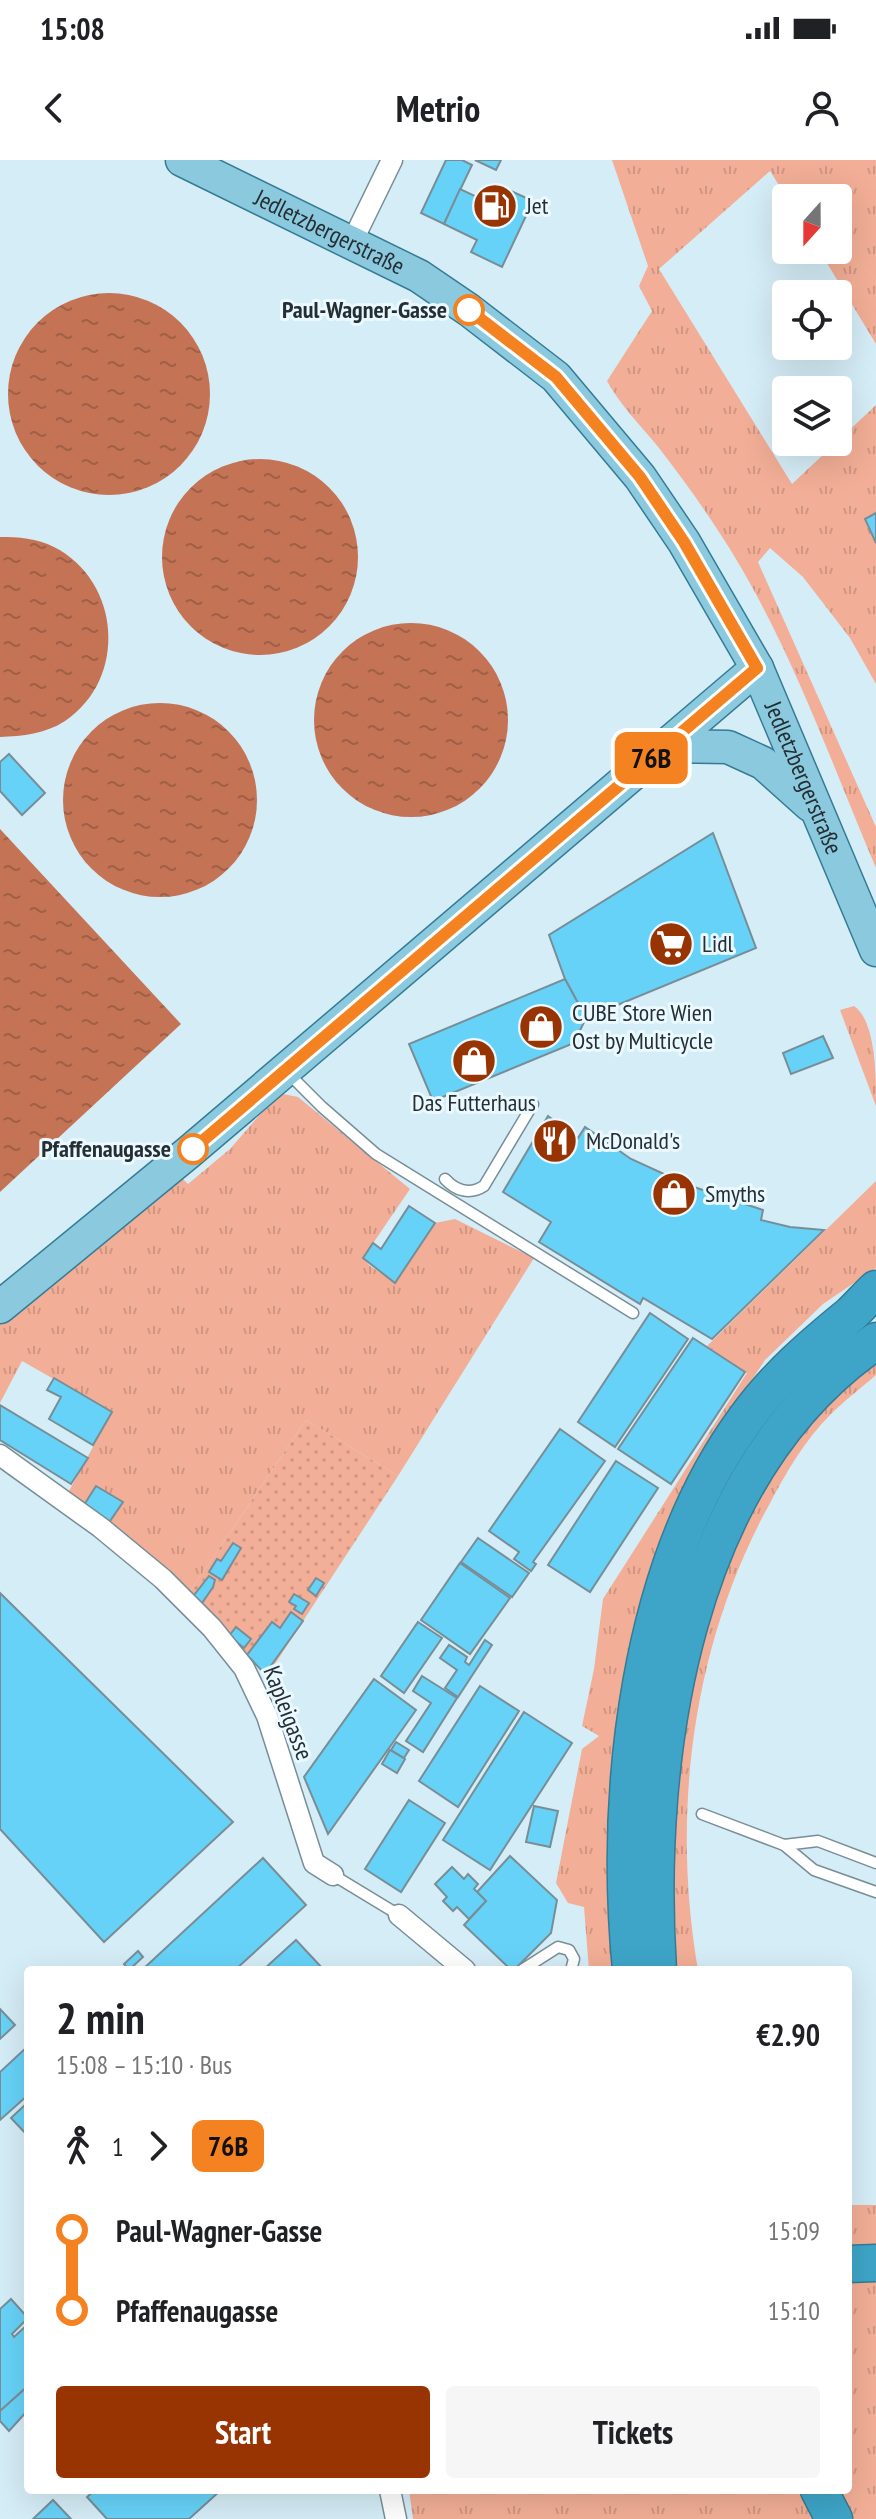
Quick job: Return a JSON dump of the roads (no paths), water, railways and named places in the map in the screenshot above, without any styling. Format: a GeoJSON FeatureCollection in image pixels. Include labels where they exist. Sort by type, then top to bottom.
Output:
{"type":"FeatureCollection","features":[{"type":"Feature","properties":{"kind":"highway"},"geometry":{"type":"LineString","coordinates":[[631,1966],[625,1865],[632,1751],[642,1683],[671,1568],[710,1477],[747,1417],[788,1369],[869,1300]]}},
{"type":"Feature","properties":{"kind":"highway"},"geometry":{"type":"LineString","coordinates":[[658,1966],[653,1903],[657,1798],[671,1703],[694,1606],[724,1526],[767,1452],[813,1394],[876,1341]]}},
{"type":"Feature","properties":{"kind":"highway"},"geometry":{"type":"LineString","coordinates":[[852,2264],[876,2263]]}},
{"type":"Feature","properties":{"kind":"highway"},"geometry":{"type":"LineString","coordinates":[[821,2494],[834,2519]]}},
{"type":"Feature","properties":{"kind":"main road","name":"Jedletzbergerstraße"},"geometry":{"type":"LineString","coordinates":[[182,160],[419,276],[556,377],[640,477],[684,542],[757,668],[876,950]]}},
{"type":"Feature","properties":{"kind":"main road"},"geometry":{"type":"LineString","coordinates":[[0,1307],[189,1152],[757,668]]}},
{"type":"Feature","properties":{"kind":"main road"},"geometry":{"type":"LineString","coordinates":[[665,746],[728,747],[763,763],[818,812]]}},
{"type":"Feature","properties":{"kind":"street"},"geometry":{"type":"LineString","coordinates":[[351,244],[392,160]]}},
{"type":"Feature","properties":{"kind":"street","name":"Kapleigasse"},"geometry":{"type":"LineString","coordinates":[[0,1455],[100,1527],[163,1579],[212,1628],[244,1668],[267,1716],[314,1863],[333,1875]]}},
{"type":"Feature","properties":{"kind":"street","name":"Kapleigasse"},"geometry":{"type":"LineString","coordinates":[[399,1915],[460,1966]]}},
{"type":"Feature","properties":{"kind":"street"},"geometry":{"type":"LineString","coordinates":[[391,2494],[396,2519]]}},
{"type":"Feature","properties":{"kind":"lane"},"geometry":{"type":"LineString","coordinates":[[285,1070],[376,1154],[633,1313]]}},
{"type":"Feature","properties":{"kind":"lane"},"geometry":{"type":"LineString","coordinates":[[445,1179],[451,1186],[463,1191],[474,1192],[484,1186],[533,1104]]}},
{"type":"Feature","properties":{"kind":"lane"},"geometry":{"type":"LineString","coordinates":[[702,1814],[784,1845],[814,1870],[876,1892]]}},
{"type":"Feature","properties":{"kind":"lane"},"geometry":{"type":"LineString","coordinates":[[784,1845],[818,1841],[876,1863]]}},
{"type":"Feature","properties":{"kind":"lane","name":"Kapleigasse"},"geometry":{"type":"LineString","coordinates":[[333,1875],[399,1915]]}},
{"type":"Feature","properties":{"kind":"lane"},"geometry":{"type":"LineString","coordinates":[[528,1966],[558,1947],[569,1950],[574,1959],[572,1966]]}},
{"type":"Feature","properties":{"kind":"water"},"geometry":{"type":"Polygon","coordinates":[[[109,293],[148,301],[180,323],[202,355],[210,394],[202,433],[180,465],[148,487],[109,495],[70,487],[38,465],[16,433],[8,394],[16,355],[38,323],[70,301],[109,293]]]}},
{"type":"Feature","properties":{"kind":"water"},"geometry":{"type":"Polygon","coordinates":[[[260,459],[297,467],[329,488],[350,520],[358,557],[350,594],[329,626],[297,647],[260,655],[223,647],[191,626],[170,594],[162,557],[170,520],[191,488],[223,467],[260,459]]]}},
{"type":"Feature","properties":{"kind":"water"},"geometry":{"type":"Polygon","coordinates":[[[0,537],[41,542],[54,547],[76,563],[93,583],[104,606],[108,631],[107,656],[99,681],[85,703],[65,721],[50,729],[0,737],[0,537]]]}},
{"type":"Feature","properties":{"kind":"water"},"geometry":{"type":"Polygon","coordinates":[[[411,623],[448,630],[480,651],[501,683],[508,720],[501,757],[480,789],[448,810],[411,817],[374,810],[342,789],[321,757],[314,720],[321,683],[342,651],[374,630],[411,623]]]}},
{"type":"Feature","properties":{"kind":"water"},"geometry":{"type":"Polygon","coordinates":[[[160,703],[197,710],[229,731],[250,763],[257,800],[250,837],[229,869],[197,890],[160,897],[123,890],[91,869],[70,837],[63,800],[70,763],[91,731],[123,710],[160,703]]]}},
{"type":"Feature","properties":{"kind":"water"},"geometry":{"type":"Polygon","coordinates":[[[0,829],[181,1024],[0,1192],[0,829]]]}},
{"type":"Feature","properties":{"kind":"place","name":"Jet"},"geometry":{"type":"Point","coordinates":[495,206]}},
{"type":"Feature","properties":{"kind":"place","name":"Paul-Wagner-Gasse"},"geometry":{"type":"Point","coordinates":[469,310]}},
{"type":"Feature","properties":{"kind":"place","name":"Lidl"},"geometry":{"type":"Point","coordinates":[671,944]}},
{"type":"Feature","properties":{"kind":"place","name":"CUBE Store Wien Ost by Multicycle"},"geometry":{"type":"Point","coordinates":[541,1027]}},
{"type":"Feature","properties":{"kind":"place","name":"Das Futterhaus"},"geometry":{"type":"Point","coordinates":[474,1061]}},
{"type":"Feature","properties":{"kind":"place","name":"McDonald's"},"geometry":{"type":"Point","coordinates":[555,1141]}},
{"type":"Feature","properties":{"kind":"place","name":"Pfaffenaugasse"},"geometry":{"type":"Point","coordinates":[193,1149]}},
{"type":"Feature","properties":{"kind":"place","name":"Smyths"},"geometry":{"type":"Point","coordinates":[674,1194]}}]}
